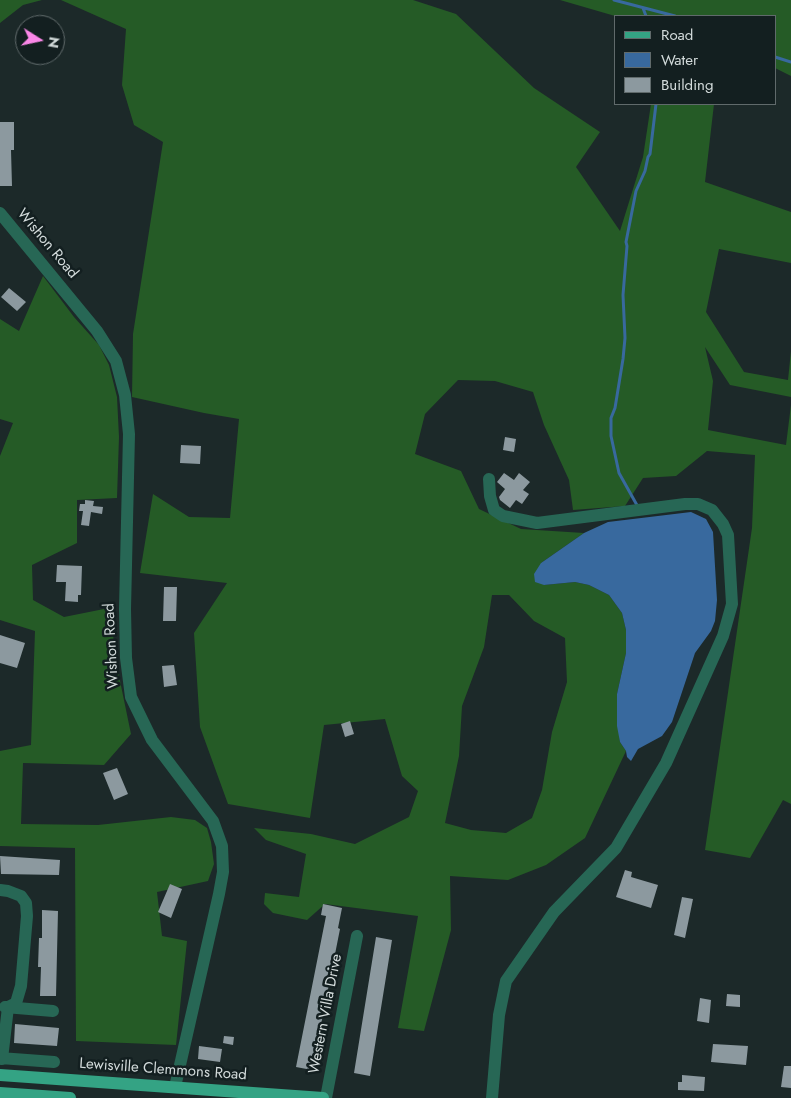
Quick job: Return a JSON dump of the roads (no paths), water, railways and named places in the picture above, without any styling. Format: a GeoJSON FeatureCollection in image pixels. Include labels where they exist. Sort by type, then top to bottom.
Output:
{"type":"FeatureCollection","features":[{"type":"Feature","properties":{"kind":"main road","name":"Lewisville Clemmons Road"},"geometry":{"type":"LineString","coordinates":[[0,1074],[325,1098]]}},
{"type":"Feature","properties":{"kind":"main road"},"geometry":{"type":"LineString","coordinates":[[0,1093],[70,1098]]}},
{"type":"Feature","properties":{"kind":"street","name":"Wishon Road"},"geometry":{"type":"LineString","coordinates":[[0,213],[98,331],[116,361],[125,395],[129,434],[125,609],[126,658],[131,697],[152,740],[213,821],[219,833],[222,846],[223,872],[219,894],[175,1086]]}},
{"type":"Feature","properties":{"kind":"street"},"geometry":{"type":"LineString","coordinates":[[489,479],[490,496],[494,510],[503,516],[537,523],[685,504],[698,504],[712,510],[723,524],[728,535],[732,604],[723,636],[666,763],[616,848],[554,912],[506,981],[499,1015],[492,1098]]}},
{"type":"Feature","properties":{"kind":"street"},"geometry":{"type":"LineString","coordinates":[[0,890],[21,896],[24,899],[26,909],[22,986],[16,1003],[4,1007]]}},
{"type":"Feature","properties":{"kind":"street","name":"Western Villa Drive"},"geometry":{"type":"LineString","coordinates":[[325,1098],[357,936]]}},
{"type":"Feature","properties":{"kind":"street"},"geometry":{"type":"LineString","coordinates":[[4,1007],[53,1010]]}},
{"type":"Feature","properties":{"kind":"street"},"geometry":{"type":"LineString","coordinates":[[4,1007],[1,1058],[54,1062]]}},
{"type":"Feature","properties":{"kind":"water"},"geometry":{"type":"Polygon","coordinates":[[[691,512],[706,519],[713,532],[717,600],[715,621],[711,631],[695,653],[672,722],[662,736],[638,749],[631,761],[620,742],[617,726],[617,694],[626,653],[626,630],[622,613],[609,595],[589,585],[575,582],[544,585],[535,582],[534,574],[541,563],[584,533],[608,522],[691,512]]]}},
{"type":"Feature","properties":{"kind":"waterway"},"geometry":{"type":"LineString","coordinates":[[614,0],[671,15]]}},
{"type":"Feature","properties":{"kind":"waterway"},"geometry":{"type":"LineString","coordinates":[[643,8],[646,15]]}},
{"type":"Feature","properties":{"kind":"waterway"},"geometry":{"type":"LineString","coordinates":[[776,57],[791,62]]}},
{"type":"Feature","properties":{"kind":"waterway"},"geometry":{"type":"LineString","coordinates":[[638,507],[619,473],[611,436],[611,418],[615,408],[625,338],[623,295],[626,242],[636,191],[650,154],[656,105]]}}]}
